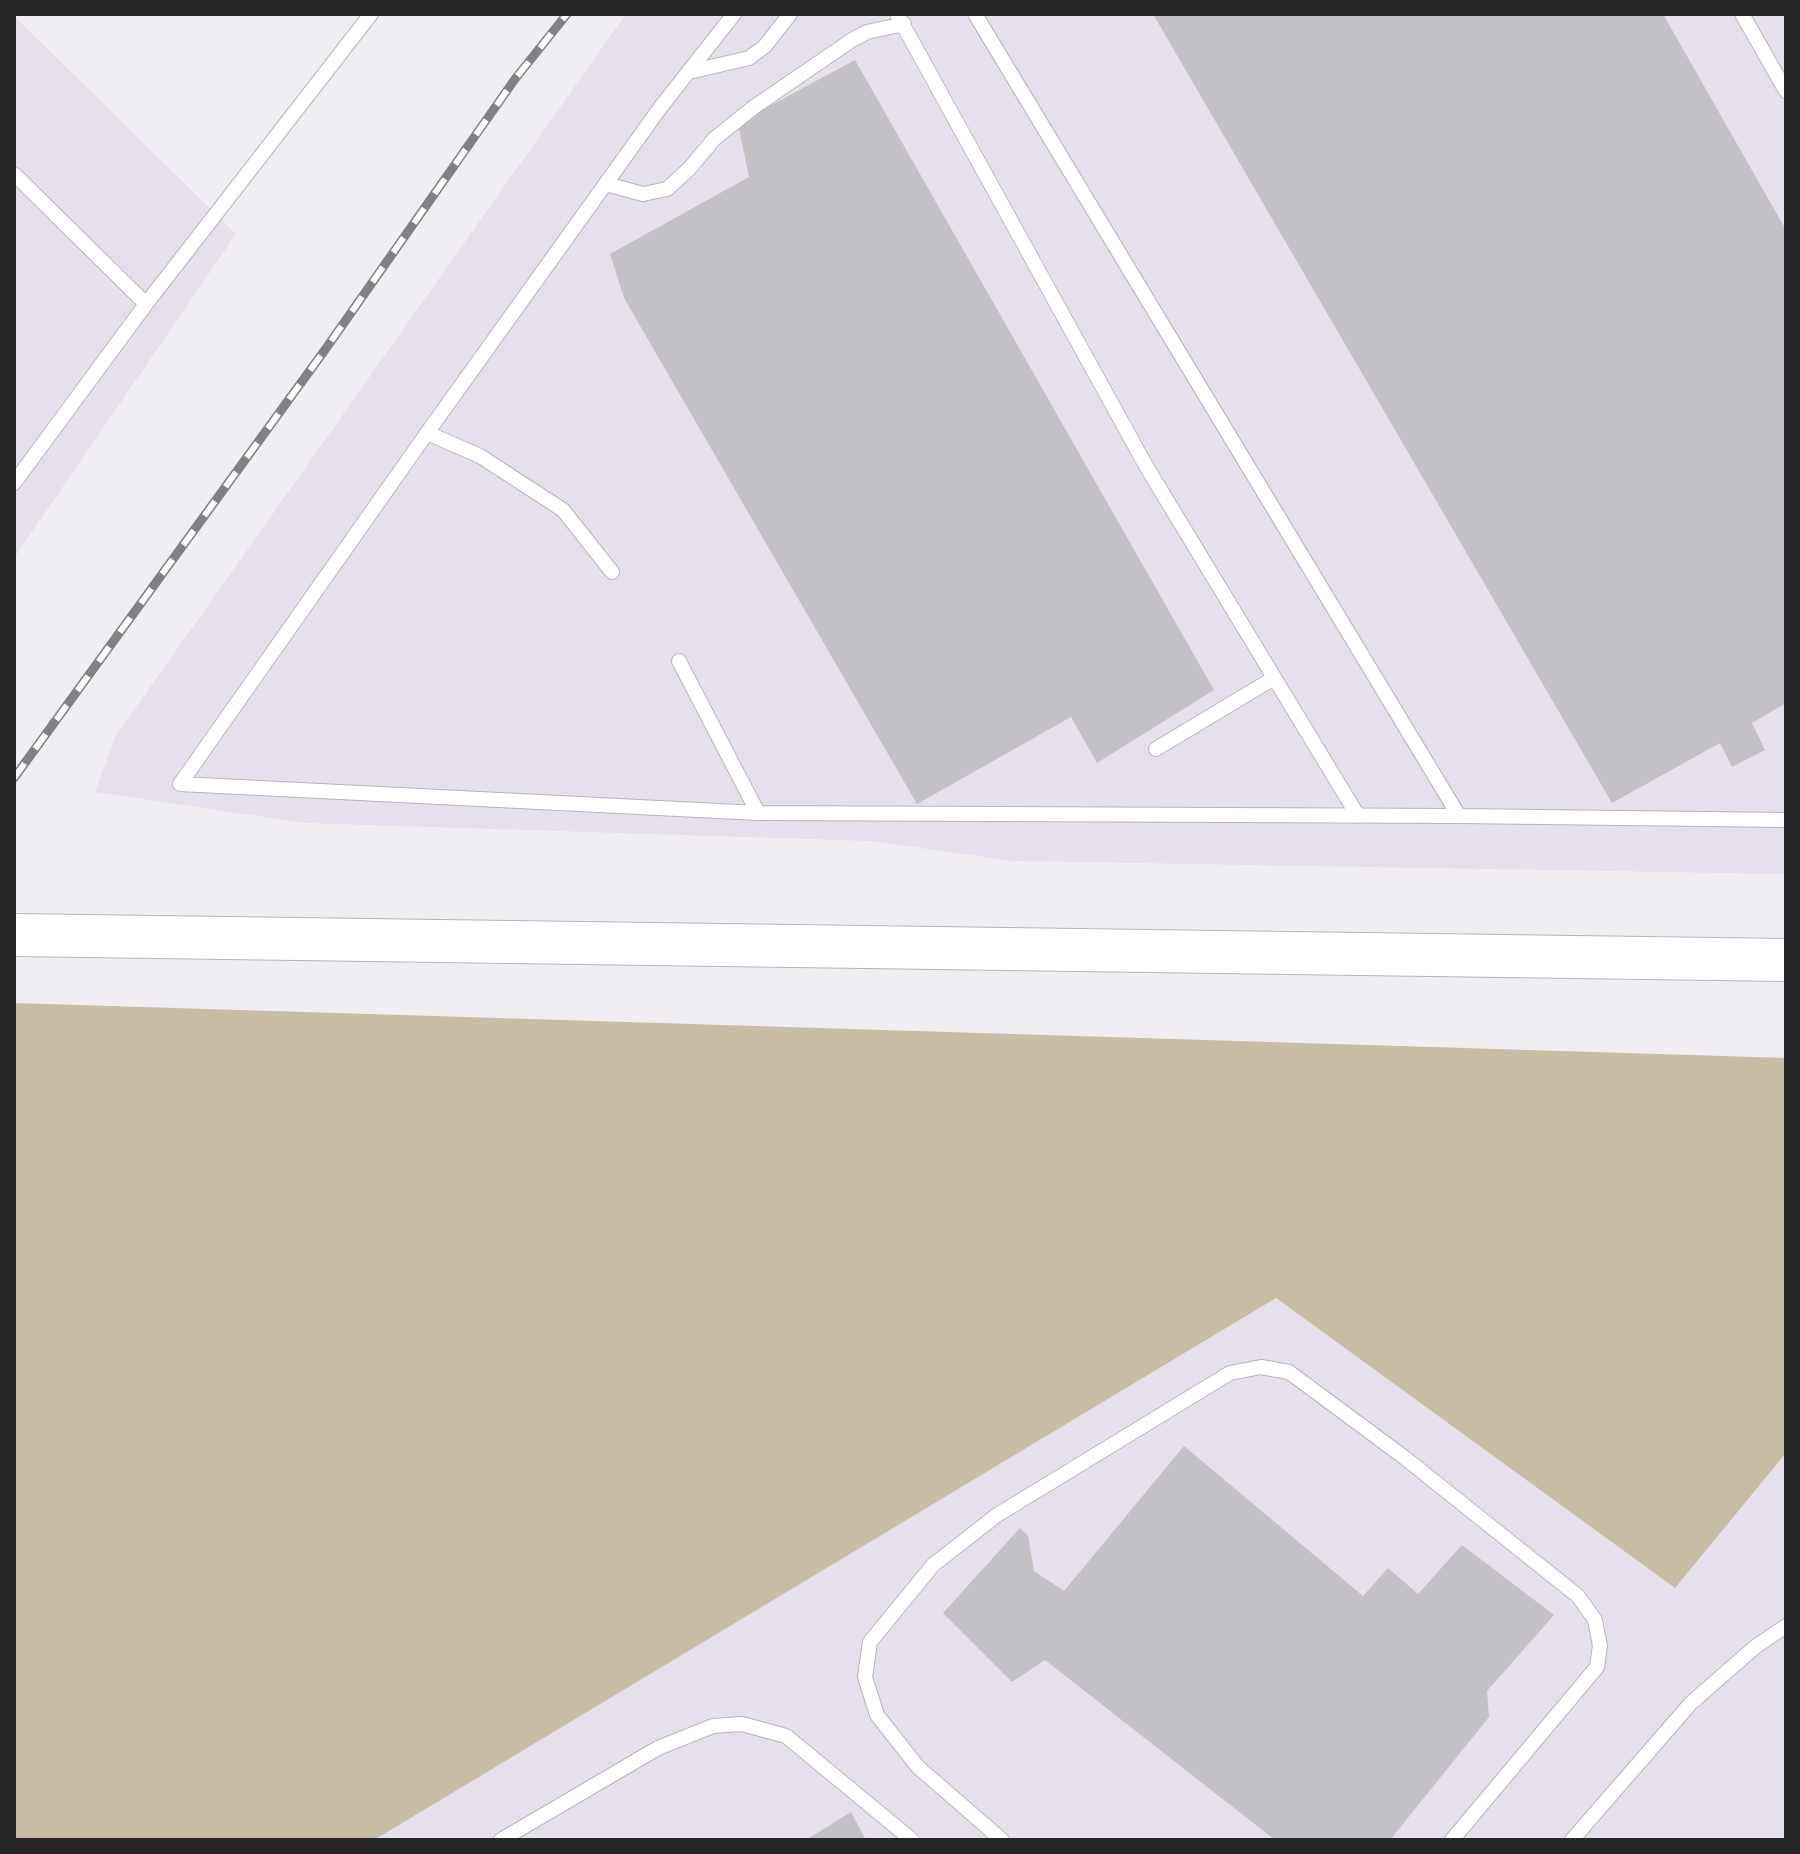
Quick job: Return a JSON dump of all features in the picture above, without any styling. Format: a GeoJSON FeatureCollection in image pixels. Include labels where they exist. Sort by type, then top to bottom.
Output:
{"type":"FeatureCollection","features":[{"type":"Feature","properties":{"kind":"main road"},"geometry":{"type":"LineString","coordinates":[[24,935],[1786,960]]}},
{"type":"Feature","properties":{"kind":"lane"},"geometry":{"type":"LineString","coordinates":[[14,483],[146,304],[371,14]]}},
{"type":"Feature","properties":{"kind":"lane"},"geometry":{"type":"LineString","coordinates":[[734,14],[606,184],[180,784],[758,813],[1786,820]]}},
{"type":"Feature","properties":{"kind":"lane"},"geometry":{"type":"LineString","coordinates":[[689,72],[749,58],[765,46],[790,14]]}},
{"type":"Feature","properties":{"kind":"lane"},"geometry":{"type":"LineString","coordinates":[[975,14],[1459,816]]}},
{"type":"Feature","properties":{"kind":"lane"},"geometry":{"type":"LineString","coordinates":[[1742,14],[1786,91]]}},
{"type":"Feature","properties":{"kind":"lane"},"geometry":{"type":"LineString","coordinates":[[606,184],[643,194],[667,189],[714,139],[754,107],[852,40],[900,19],[1146,466],[1358,816]]}},
{"type":"Feature","properties":{"kind":"lane"},"geometry":{"type":"LineString","coordinates":[[14,174],[146,304]]}},
{"type":"Feature","properties":{"kind":"lane"},"geometry":{"type":"LineString","coordinates":[[427,433],[480,456],[563,510],[612,572]]}},
{"type":"Feature","properties":{"kind":"lane"},"geometry":{"type":"LineString","coordinates":[[679,661],[758,813]]}},
{"type":"Feature","properties":{"kind":"lane"},"geometry":{"type":"LineString","coordinates":[[1156,749],[1274,678]]}},
{"type":"Feature","properties":{"kind":"lane"},"geometry":{"type":"LineString","coordinates":[[1002,1840],[918,1767],[877,1715],[865,1677],[870,1642],[933,1565],[997,1515],[1230,1373],[1261,1367],[1289,1372],[1393,1450],[1578,1596],[1595,1620],[1600,1646],[1597,1667],[1452,1840]]}},
{"type":"Feature","properties":{"kind":"lane"},"geometry":{"type":"LineString","coordinates":[[1572,1840],[1691,1703],[1755,1647],[1786,1626]]}},
{"type":"Feature","properties":{"kind":"lane"},"geometry":{"type":"LineString","coordinates":[[501,1840],[658,1748],[713,1726],[742,1724],[786,1736],[912,1840]]}},
{"type":"Feature","properties":{"kind":"shaded area"},"geometry":{"type":"Polygon","coordinates":[[[626,14],[1786,14],[1786,874],[1013,861],[871,841],[305,823],[95,792],[115,737],[626,14]]]}},
{"type":"Feature","properties":{"kind":"shaded area"},"geometry":{"type":"Polygon","coordinates":[[[14,16],[236,234],[14,558],[14,16]]]}},
{"type":"Feature","properties":{"kind":"shaded area"},"geometry":{"type":"Polygon","coordinates":[[[14,1003],[1786,1058],[1786,1453],[1675,1588],[1276,1298],[374,1840],[14,1840],[14,1003]]]}},
{"type":"Feature","properties":{"kind":"shaded area"},"geometry":{"type":"Polygon","coordinates":[[[1276,1298],[1675,1588],[1786,1453],[1786,1840],[374,1840],[1276,1298]]]}},
{"type":"Feature","properties":{"kind":"building"},"geometry":{"type":"Polygon","coordinates":[[[1153,14],[1663,14],[1786,230],[1786,703],[1752,723],[1765,750],[1732,767],[1720,743],[1612,803],[1153,14]]]}},
{"type":"Feature","properties":{"kind":"building"},"geometry":{"type":"Polygon","coordinates":[[[855,60],[1214,690],[1097,763],[1071,717],[917,804],[624,298],[610,254],[749,177],[738,123],[855,60]]]}},
{"type":"Feature","properties":{"kind":"building"},"geometry":{"type":"Polygon","coordinates":[[[1184,1446],[1363,1596],[1388,1568],[1418,1594],[1462,1545],[1554,1615],[1487,1691],[1489,1717],[1390,1840],[1275,1840],[1045,1660],[1012,1682],[943,1613],[1020,1528],[1028,1536],[1034,1571],[1064,1591],[1184,1446]]]}},
{"type":"Feature","properties":{"kind":"building"},"geometry":{"type":"Polygon","coordinates":[[[851,1812],[866,1840],[806,1840],[851,1812]]]}},
{"type":"Feature","properties":{"kind":"railway"},"geometry":{"type":"LineString","coordinates":[[14,778],[327,347],[515,79],[567,14]]}}]}
